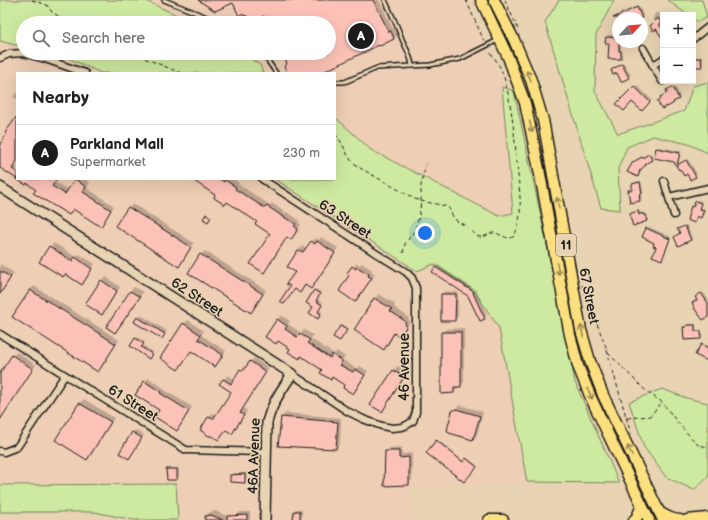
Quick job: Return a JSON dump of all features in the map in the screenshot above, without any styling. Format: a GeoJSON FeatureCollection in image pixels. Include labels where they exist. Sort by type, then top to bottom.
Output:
{"type":"FeatureCollection","features":[{"type":"Feature","properties":{"kind":"main road","name":"67 Street"},"geometry":{"type":"LineString","coordinates":[[481,0],[508,57],[525,103],[570,335],[578,366],[591,398],[649,520]]}},
{"type":"Feature","properties":{"kind":"main road","name":"67 Street"},"geometry":{"type":"LineString","coordinates":[[494,0],[514,40],[531,80],[543,120],[581,330],[590,361],[603,395],[661,516]]}},
{"type":"Feature","properties":{"kind":"main road"},"geometry":{"type":"LineString","coordinates":[[634,520],[637,517],[641,502]]}},
{"type":"Feature","properties":{"kind":"main road"},"geometry":{"type":"LineString","coordinates":[[661,516],[674,520],[680,520]]}},
{"type":"Feature","properties":{"kind":"main road"},"geometry":{"type":"LineString","coordinates":[[687,520],[708,518]]}},
{"type":"Feature","properties":{"kind":"main road"},"geometry":{"type":"LineString","coordinates":[[489,520],[503,520]]}},
{"type":"Feature","properties":{"kind":"street"},"geometry":{"type":"LineString","coordinates":[[696,37],[708,27]]}},
{"type":"Feature","properties":{"kind":"street"},"geometry":{"type":"LineString","coordinates":[[643,48],[660,77]]}},
{"type":"Feature","properties":{"kind":"street"},"geometry":{"type":"LineString","coordinates":[[2,57],[16,53]]}},
{"type":"Feature","properties":{"kind":"street"},"geometry":{"type":"LineString","coordinates":[[48,60],[82,72]]}},
{"type":"Feature","properties":{"kind":"street"},"geometry":{"type":"LineString","coordinates":[[653,65],[660,61]]}},
{"type":"Feature","properties":{"kind":"street","name":"63 Street"},"geometry":{"type":"LineString","coordinates":[[264,180],[406,272],[413,280]]}},
{"type":"Feature","properties":{"kind":"street"},"geometry":{"type":"LineString","coordinates":[[664,181],[674,215]]}},
{"type":"Feature","properties":{"kind":"street","name":"62 Street"},"geometry":{"type":"LineString","coordinates":[[0,187],[292,374],[347,411],[382,426]]}},
{"type":"Feature","properties":{"kind":"street"},"geometry":{"type":"LineString","coordinates":[[669,197],[708,188]]}},
{"type":"Feature","properties":{"kind":"street","name":"46 Avenue"},"geometry":{"type":"LineString","coordinates":[[382,426],[392,428],[407,425],[413,421],[416,412],[416,291],[413,280]]}},
{"type":"Feature","properties":{"kind":"street","name":"61 Street"},"geometry":{"type":"LineString","coordinates":[[0,334],[186,450],[266,452]]}},
{"type":"Feature","properties":{"kind":"street","name":"46A Avenue"},"geometry":{"type":"LineString","coordinates":[[265,520],[267,422],[274,402],[292,374]]}},
{"type":"Feature","properties":{"kind":"street"},"geometry":{"type":"LineString","coordinates":[[2,451],[17,446],[65,375]]}},
{"type":"Feature","properties":{"kind":"lane"},"geometry":{"type":"LineString","coordinates":[[164,0],[204,16]]}},
{"type":"Feature","properties":{"kind":"lane"},"geometry":{"type":"LineString","coordinates":[[385,0],[411,56],[412,66]]}},
{"type":"Feature","properties":{"kind":"lane"},"geometry":{"type":"LineString","coordinates":[[336,82],[346,81],[377,68],[412,66],[460,60],[500,39]]}},
{"type":"Feature","properties":{"kind":"lane"},"geometry":{"type":"LineString","coordinates":[[267,60],[275,72]]}},
{"type":"Feature","properties":{"kind":"path"},"geometry":{"type":"LineString","coordinates":[[32,0],[47,5],[52,12],[58,16]]}},
{"type":"Feature","properties":{"kind":"path"},"geometry":{"type":"LineString","coordinates":[[466,0],[484,42]]}},
{"type":"Feature","properties":{"kind":"path"},"geometry":{"type":"LineString","coordinates":[[505,0],[518,28]]}},
{"type":"Feature","properties":{"kind":"path"},"geometry":{"type":"LineString","coordinates":[[336,136],[350,158],[360,168],[415,199],[448,207],[456,221],[468,227],[480,237],[495,233],[504,237],[514,236],[520,212],[517,161],[509,99],[500,67],[497,60],[489,52]]}},
{"type":"Feature","properties":{"kind":"path"},"geometry":{"type":"LineString","coordinates":[[149,60],[179,72]]}},
{"type":"Feature","properties":{"kind":"path"},"geometry":{"type":"LineString","coordinates":[[403,253],[405,244],[415,230],[419,217],[421,185],[426,163]]}},
{"type":"Feature","properties":{"kind":"path"},"geometry":{"type":"LineString","coordinates":[[581,282],[596,318],[608,353],[633,439]]}},
{"type":"Feature","properties":{"kind":"path"},"geometry":{"type":"LineString","coordinates":[[608,353],[648,394],[662,402],[698,445],[708,447]]}},
{"type":"Feature","properties":{"kind":"path"},"geometry":{"type":"LineString","coordinates":[[626,418],[650,416],[662,402]]}},
{"type":"Feature","properties":{"kind":"shaded area"},"geometry":{"type":"Polygon","coordinates":[[[104,0],[464,0],[502,87],[514,212],[499,216],[371,150],[336,118],[336,72],[263,72],[260,65],[252,60],[336,60],[336,16],[179,16],[146,1],[104,0]]]}},
{"type":"Feature","properties":{"kind":"shaded area"},"geometry":{"type":"Polygon","coordinates":[[[0,41],[16,45],[16,60],[73,60],[99,72],[16,72],[16,180],[277,180],[417,271],[434,264],[475,292],[499,328],[516,409],[527,482],[411,488],[413,520],[178,520],[176,484],[0,485],[0,41]]]}},
{"type":"Feature","properties":{"kind":"green space"},"geometry":{"type":"Polygon","coordinates":[[[0,0],[146,1],[179,16],[16,16],[16,45],[0,41],[0,0]]]}},
{"type":"Feature","properties":{"kind":"green space"},"geometry":{"type":"Polygon","coordinates":[[[559,0],[614,0],[596,35],[595,91],[618,134],[684,111],[693,86],[708,82],[708,153],[688,144],[653,136],[627,147],[618,168],[620,210],[601,208],[545,22],[559,0]]]}},
{"type":"Feature","properties":{"kind":"green space"},"geometry":{"type":"Polygon","coordinates":[[[667,0],[702,0],[707,17],[698,22],[696,21],[696,12],[684,12],[667,0]]]}},
{"type":"Feature","properties":{"kind":"green space"},"geometry":{"type":"Polygon","coordinates":[[[73,60],[252,60],[260,65],[263,72],[99,72],[73,60]]]}},
{"type":"Feature","properties":{"kind":"green space"},"geometry":{"type":"Polygon","coordinates":[[[502,87],[514,91],[575,382],[619,483],[527,482],[499,328],[475,292],[434,264],[417,271],[277,180],[336,180],[336,118],[371,150],[499,216],[513,213],[502,87]]]}},
{"type":"Feature","properties":{"kind":"green space"},"geometry":{"type":"Polygon","coordinates":[[[662,389],[686,398],[708,403],[708,476],[694,490],[666,477],[644,447],[629,402],[662,389]]]}},
{"type":"Feature","properties":{"kind":"green space"},"geometry":{"type":"Polygon","coordinates":[[[176,484],[178,520],[134,520],[94,512],[0,512],[0,485],[176,484]]]}},
{"type":"Feature","properties":{"kind":"building"},"geometry":{"type":"Polygon","coordinates":[[[198,0],[373,0],[394,39],[323,72],[287,72],[284,66],[287,64],[285,60],[336,60],[336,16],[246,16],[241,14],[239,16],[233,3],[215,11],[198,0]]]}},
{"type":"Feature","properties":{"kind":"building"},"geometry":{"type":"Polygon","coordinates":[[[637,7],[639,12],[626,12],[637,7]]]}},
{"type":"Feature","properties":{"kind":"building"},"geometry":{"type":"Polygon","coordinates":[[[658,18],[660,21],[660,35],[656,29],[653,31],[650,26],[658,18]]]}},
{"type":"Feature","properties":{"kind":"building"},"geometry":{"type":"Polygon","coordinates":[[[606,37],[612,38],[612,48],[619,48],[619,51],[621,51],[621,59],[608,59],[609,43],[605,43],[606,37]]]}},
{"type":"Feature","properties":{"kind":"building"},"geometry":{"type":"Polygon","coordinates":[[[696,58],[701,58],[702,67],[696,67],[696,58]]]}},
{"type":"Feature","properties":{"kind":"building"},"geometry":{"type":"Polygon","coordinates":[[[622,64],[629,78],[621,82],[617,73],[613,75],[611,70],[622,64]]]}},
{"type":"Feature","properties":{"kind":"building"},"geometry":{"type":"Polygon","coordinates":[[[634,86],[650,102],[642,111],[632,102],[624,111],[616,104],[634,86]]]}},
{"type":"Feature","properties":{"kind":"building"},"geometry":{"type":"Polygon","coordinates":[[[673,87],[679,99],[662,109],[657,101],[661,99],[660,97],[667,93],[666,90],[673,87]]]}},
{"type":"Feature","properties":{"kind":"building"},"geometry":{"type":"Polygon","coordinates":[[[16,117],[16,163],[12,169],[16,171],[16,178],[0,168],[0,144],[7,134],[5,133],[16,117]]]}},
{"type":"Feature","properties":{"kind":"building"},"geometry":{"type":"Polygon","coordinates":[[[656,148],[680,153],[677,165],[686,160],[696,177],[690,180],[687,174],[684,176],[674,162],[654,158],[656,148]]]}},
{"type":"Feature","properties":{"kind":"building"},"geometry":{"type":"Polygon","coordinates":[[[649,154],[652,160],[645,164],[646,165],[640,170],[638,177],[627,172],[633,162],[649,154]]]}},
{"type":"Feature","properties":{"kind":"building"},"geometry":{"type":"Polygon","coordinates":[[[18,180],[56,180],[52,186],[65,194],[74,180],[76,180],[86,187],[83,192],[111,210],[101,227],[73,209],[69,215],[33,193],[36,190],[27,183],[26,185],[18,180]]]}},
{"type":"Feature","properties":{"kind":"building"},"geometry":{"type":"Polygon","coordinates":[[[192,180],[221,180],[224,182],[225,180],[236,187],[235,189],[265,208],[267,206],[296,224],[294,226],[298,229],[291,240],[287,237],[264,273],[250,264],[270,234],[255,224],[257,222],[227,202],[225,205],[214,198],[215,195],[192,180]]]}},
{"type":"Feature","properties":{"kind":"building"},"geometry":{"type":"Polygon","coordinates":[[[640,182],[642,194],[639,195],[640,201],[630,203],[628,190],[632,190],[632,184],[640,182]]]}},
{"type":"Feature","properties":{"kind":"building"},"geometry":{"type":"Polygon","coordinates":[[[695,201],[701,203],[699,209],[704,210],[701,218],[697,216],[695,223],[687,220],[691,206],[693,207],[695,201]]]}},
{"type":"Feature","properties":{"kind":"building"},"geometry":{"type":"Polygon","coordinates":[[[128,207],[191,247],[179,267],[115,226],[128,207]]]}},
{"type":"Feature","properties":{"kind":"building"},"geometry":{"type":"Polygon","coordinates":[[[638,211],[639,215],[642,213],[645,215],[647,221],[633,226],[629,214],[638,211]]]}},
{"type":"Feature","properties":{"kind":"building"},"geometry":{"type":"Polygon","coordinates":[[[206,214],[211,217],[208,222],[203,219],[206,214]]]}},
{"type":"Feature","properties":{"kind":"building"},"geometry":{"type":"Polygon","coordinates":[[[685,226],[691,240],[678,246],[674,237],[680,233],[677,229],[685,226]]]}},
{"type":"Feature","properties":{"kind":"building"},"geometry":{"type":"Polygon","coordinates":[[[646,228],[670,239],[662,260],[652,256],[656,247],[653,246],[654,243],[642,237],[646,228]]]}},
{"type":"Feature","properties":{"kind":"building"},"geometry":{"type":"Polygon","coordinates":[[[311,241],[315,244],[317,241],[335,253],[311,289],[305,285],[300,293],[295,289],[284,304],[280,301],[290,286],[286,284],[295,272],[287,267],[298,250],[303,252],[311,241]]]}},
{"type":"Feature","properties":{"kind":"building"},"geometry":{"type":"Polygon","coordinates":[[[49,246],[72,261],[75,257],[92,269],[82,285],[65,274],[63,277],[39,262],[49,246]]]}},
{"type":"Feature","properties":{"kind":"building"},"geometry":{"type":"Polygon","coordinates":[[[200,254],[263,294],[251,313],[188,273],[200,254]]]}},
{"type":"Feature","properties":{"kind":"building"},"geometry":{"type":"Polygon","coordinates":[[[352,266],[356,269],[357,267],[369,274],[368,276],[372,278],[355,302],[339,291],[349,275],[347,273],[352,266]]]}},
{"type":"Feature","properties":{"kind":"building"},"geometry":{"type":"Polygon","coordinates":[[[435,267],[474,292],[473,293],[485,319],[480,321],[468,296],[432,272],[435,267]]]}},
{"type":"Feature","properties":{"kind":"building"},"geometry":{"type":"Polygon","coordinates":[[[0,271],[11,277],[0,294],[0,271]]]}},
{"type":"Feature","properties":{"kind":"building"},"geometry":{"type":"Polygon","coordinates":[[[101,280],[117,291],[102,315],[85,304],[101,280]]]}},
{"type":"Feature","properties":{"kind":"building"},"geometry":{"type":"Polygon","coordinates":[[[30,290],[116,344],[98,372],[12,317],[30,290]]]}},
{"type":"Feature","properties":{"kind":"building"},"geometry":{"type":"Polygon","coordinates":[[[314,290],[320,294],[316,301],[322,305],[318,312],[321,314],[318,319],[309,313],[313,307],[306,303],[314,290]]]}},
{"type":"Feature","properties":{"kind":"building"},"geometry":{"type":"Polygon","coordinates":[[[130,291],[140,297],[115,333],[106,327],[130,291]]]}},
{"type":"Feature","properties":{"kind":"building"},"geometry":{"type":"Polygon","coordinates":[[[701,293],[708,303],[708,317],[703,320],[692,303],[697,300],[695,297],[701,293]]]}},
{"type":"Feature","properties":{"kind":"building"},"geometry":{"type":"Polygon","coordinates":[[[441,294],[456,294],[455,321],[441,321],[441,294]]]}},
{"type":"Feature","properties":{"kind":"building"},"geometry":{"type":"Polygon","coordinates":[[[374,298],[392,309],[390,311],[405,321],[406,327],[400,337],[394,333],[384,350],[354,330],[374,298]]]}},
{"type":"Feature","properties":{"kind":"building"},"geometry":{"type":"Polygon","coordinates":[[[137,317],[165,334],[162,339],[134,322],[137,317]]]}},
{"type":"Feature","properties":{"kind":"building"},"geometry":{"type":"Polygon","coordinates":[[[277,319],[287,326],[285,329],[297,337],[300,334],[310,340],[307,343],[330,358],[332,354],[342,361],[340,365],[353,372],[355,369],[365,375],[353,394],[343,388],[344,385],[332,377],[331,380],[320,373],[322,370],[301,356],[300,359],[288,352],[290,349],[278,341],[276,344],[265,337],[277,319]]]}},
{"type":"Feature","properties":{"kind":"building"},"geometry":{"type":"Polygon","coordinates":[[[183,323],[201,335],[198,339],[223,355],[215,367],[191,351],[178,370],[160,358],[183,323]]]}},
{"type":"Feature","properties":{"kind":"building"},"geometry":{"type":"Polygon","coordinates":[[[687,325],[695,325],[695,331],[701,331],[701,339],[684,340],[683,327],[686,327],[687,325]]]}},
{"type":"Feature","properties":{"kind":"building"},"geometry":{"type":"Polygon","coordinates":[[[340,326],[347,330],[340,341],[333,337],[340,326]]]}},
{"type":"Feature","properties":{"kind":"building"},"geometry":{"type":"Polygon","coordinates":[[[441,332],[461,332],[461,387],[454,387],[454,393],[441,394],[441,332]]]}},
{"type":"Feature","properties":{"kind":"building"},"geometry":{"type":"Polygon","coordinates":[[[135,338],[144,344],[141,347],[152,354],[149,359],[130,346],[135,338]]]}},
{"type":"Feature","properties":{"kind":"building"},"geometry":{"type":"Polygon","coordinates":[[[701,344],[708,348],[708,361],[695,355],[701,344]]]}},
{"type":"Feature","properties":{"kind":"building"},"geometry":{"type":"Polygon","coordinates":[[[12,355],[33,369],[0,420],[0,373],[12,355]]]}},
{"type":"Feature","properties":{"kind":"building"},"geometry":{"type":"Polygon","coordinates":[[[250,361],[266,372],[240,413],[244,415],[232,434],[226,430],[219,440],[209,436],[200,430],[208,417],[213,419],[231,392],[219,384],[223,379],[231,384],[240,369],[243,371],[250,361]]]}},
{"type":"Feature","properties":{"kind":"building"},"geometry":{"type":"Polygon","coordinates":[[[393,370],[404,377],[382,412],[370,405],[393,370]]]}},
{"type":"Feature","properties":{"kind":"building"},"geometry":{"type":"Polygon","coordinates":[[[144,381],[189,411],[177,431],[155,417],[159,410],[135,395],[144,381]]]}},
{"type":"Feature","properties":{"kind":"building"},"geometry":{"type":"Polygon","coordinates":[[[79,403],[111,422],[87,460],[55,440],[79,403]]]}},
{"type":"Feature","properties":{"kind":"building"},"geometry":{"type":"Polygon","coordinates":[[[456,409],[480,416],[473,440],[449,433],[447,430],[452,411],[456,409]]]}},
{"type":"Feature","properties":{"kind":"building"},"geometry":{"type":"Polygon","coordinates":[[[281,417],[338,422],[336,449],[278,446],[281,417]]]}},
{"type":"Feature","properties":{"kind":"building"},"geometry":{"type":"Polygon","coordinates":[[[132,432],[142,438],[129,459],[119,453],[132,432]]]}},
{"type":"Feature","properties":{"kind":"building"},"geometry":{"type":"Polygon","coordinates":[[[436,440],[463,462],[466,458],[477,467],[464,482],[426,453],[436,440]]]}},
{"type":"Feature","properties":{"kind":"building"},"geometry":{"type":"Polygon","coordinates":[[[385,451],[399,451],[399,458],[409,457],[409,485],[384,486],[385,451]]]}},
{"type":"Feature","properties":{"kind":"building"},"geometry":{"type":"Polygon","coordinates":[[[166,469],[177,469],[177,480],[167,480],[166,469]]]}},
{"type":"Feature","properties":{"kind":"building"},"geometry":{"type":"Polygon","coordinates":[[[245,474],[245,483],[230,482],[230,475],[245,474]]]}},
{"type":"Feature","properties":{"kind":"building"},"geometry":{"type":"Polygon","coordinates":[[[294,511],[300,511],[300,520],[293,520],[294,511]]]}},
{"type":"Feature","properties":{"kind":"building"},"geometry":{"type":"Polygon","coordinates":[[[211,515],[223,520],[205,520],[205,516],[211,515]]]}},
{"type":"Feature","properties":{"kind":"building"},"geometry":{"type":"Polygon","coordinates":[[[247,515],[247,520],[227,520],[227,516],[247,515]]]}},
{"type":"Feature","properties":{"kind":"place","name":"Parkland Mall"},"geometry":{"type":"Point","coordinates":[361,36]}}]}
